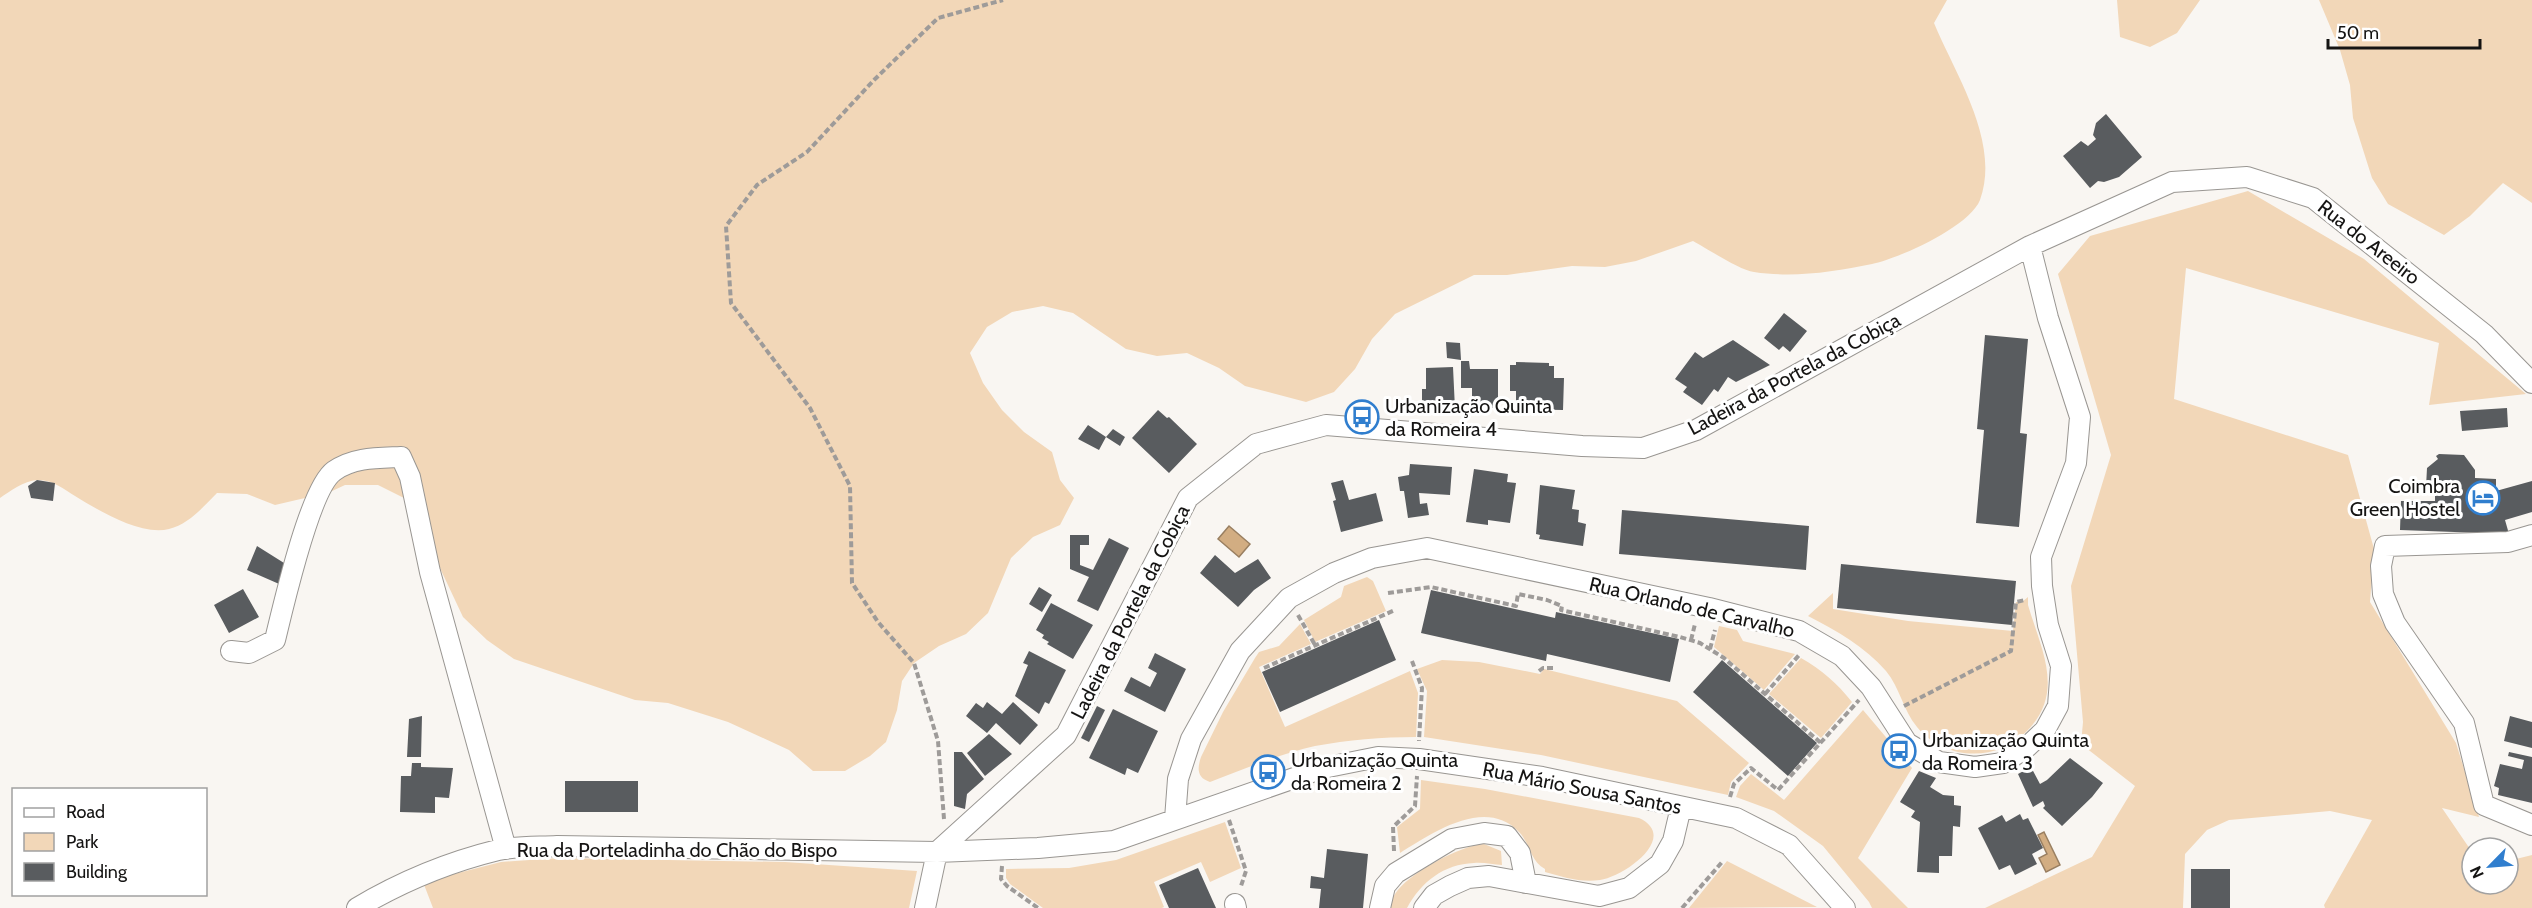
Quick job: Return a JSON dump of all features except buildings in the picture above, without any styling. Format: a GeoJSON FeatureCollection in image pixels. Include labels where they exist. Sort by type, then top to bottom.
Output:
{"type":"FeatureCollection","features":[{"type":"Feature","properties":{"kind":"street","name":"Rua do Areeiro"},"geometry":{"type":"LineString","coordinates":[[2172,182],[2247,177],[2313,198],[2484,333],[2532,383]]}},
{"type":"Feature","properties":{"kind":"street","name":"Ladeira da Portela da Cobiça"},"geometry":{"type":"LineString","coordinates":[[937,852],[1066,735],[1188,498],[1256,444],[1326,425],[1582,446],[1643,448],[1696,430],[2030,246],[2172,182]]}},
{"type":"Feature","properties":{"kind":"street","name":"Rua Orlando de Carvalho"},"geometry":{"type":"LineString","coordinates":[[1175,819],[1178,779],[1191,738],[1240,651],[1289,598],[1334,573],[1372,558],[1427,548],[1709,608],[1799,631],[1842,656],[1871,687],[1906,742],[1939,762],[1975,767],[2003,763],[2027,747],[2045,730],[2058,706],[2061,666],[2048,625],[2042,586],[2041,557],[2076,463],[2080,417],[2048,318],[2030,246]]}},
{"type":"Feature","properties":{"kind":"street"},"geometry":{"type":"LineString","coordinates":[[231,651],[249,653],[275,640],[315,499],[333,472],[361,459],[400,457],[410,477],[430,572],[506,849]]}},
{"type":"Feature","properties":{"kind":"street"},"geometry":{"type":"LineString","coordinates":[[2532,535],[2508,542],[2385,546],[2381,566],[2383,594],[2395,623],[2464,723],[2484,805],[2532,825]]}},
{"type":"Feature","properties":{"kind":"street","name":"Rua Mário Sousa Santos"},"geometry":{"type":"LineString","coordinates":[[937,852],[1038,848],[1114,841],[1323,768],[1378,757],[1419,759],[1542,777],[1736,818],[1789,845],[1845,908]]}},
{"type":"Feature","properties":{"kind":"street"},"geometry":{"type":"LineString","coordinates":[[1424,908],[1434,895],[1468,879],[1489,876],[1599,896],[1629,888],[1660,864],[1673,841],[1681,807]]}},
{"type":"Feature","properties":{"kind":"street"},"geometry":{"type":"LineString","coordinates":[[1380,908],[1385,886],[1396,873],[1452,838],[1484,833],[1507,836],[1520,853],[1526,883]]}},
{"type":"Feature","properties":{"kind":"street","name":"Rua da Porteladinha do Chão do Bispo"},"geometry":{"type":"LineString","coordinates":[[357,908],[379,895],[450,865],[506,849],[557,846],[937,852]]}},
{"type":"Feature","properties":{"kind":"street"},"geometry":{"type":"LineString","coordinates":[[925,908],[937,852]]}},
{"type":"Feature","properties":{"kind":"path"},"geometry":{"type":"LineString","coordinates":[[937,852],[945,815],[938,741],[914,663],[878,622],[852,583],[850,486],[810,408],[731,303],[726,226],[757,185],[807,153],[874,80],[938,18],[1003,0]]}},
{"type":"Feature","properties":{"kind":"path"},"geometry":{"type":"LineString","coordinates":[[1388,593],[1431,587],[1516,606],[1518,594],[1547,600],[1562,606],[1561,610],[1691,640],[1724,658],[1822,744]]}},
{"type":"Feature","properties":{"kind":"path"},"geometry":{"type":"LineString","coordinates":[[1902,707],[2011,651],[2016,602]]}},
{"type":"Feature","properties":{"kind":"path"},"geometry":{"type":"LineString","coordinates":[[1264,668],[1395,610]]}},
{"type":"Feature","properties":{"kind":"path"},"geometry":{"type":"LineString","coordinates":[[1691,640],[1695,621]]}},
{"type":"Feature","properties":{"kind":"path"},"geometry":{"type":"LineString","coordinates":[[1302,622],[1315,645]]}},
{"type":"Feature","properties":{"kind":"path"},"geometry":{"type":"LineString","coordinates":[[1710,649],[1717,625]]}},
{"type":"Feature","properties":{"kind":"path"},"geometry":{"type":"LineString","coordinates":[[1765,694],[1799,656]]}},
{"type":"Feature","properties":{"kind":"path"},"geometry":{"type":"LineString","coordinates":[[1412,661],[1422,688],[1420,739]]}},
{"type":"Feature","properties":{"kind":"path"},"geometry":{"type":"LineString","coordinates":[[1539,671],[1543,668],[1553,668]]}},
{"type":"Feature","properties":{"kind":"path"},"geometry":{"type":"LineString","coordinates":[[1731,796],[1734,784],[1750,768],[1778,790],[1822,744],[1854,705]]}},
{"type":"Feature","properties":{"kind":"path"},"geometry":{"type":"LineString","coordinates":[[1394,852],[1393,827],[1415,806],[1417,780]]}},
{"type":"Feature","properties":{"kind":"path"},"geometry":{"type":"LineString","coordinates":[[1229,820],[1246,871],[1236,906]]}},
{"type":"Feature","properties":{"kind":"path"},"geometry":{"type":"LineString","coordinates":[[1683,908],[1723,861]]}},
{"type":"Feature","properties":{"kind":"path"},"geometry":{"type":"LineString","coordinates":[[1002,868],[1001,879],[1007,886],[1038,908]]}},
{"type":"Feature","properties":{"kind":"green space"},"geometry":{"type":"Polygon","coordinates":[[[0,0],[1947,0],[1934,23],[1973,109],[1985,155],[1985,178],[1980,200],[1962,221],[1948,231],[1916,248],[1884,261],[1858,267],[1798,274],[1754,272],[1732,263],[1693,241],[1636,261],[1605,267],[1572,266],[1507,275],[1474,275],[1395,314],[1372,339],[1355,369],[1334,392],[1306,402],[1245,386],[1219,368],[1187,353],[1157,356],[1126,349],[1073,313],[1043,306],[1012,312],[987,327],[970,353],[983,383],[1002,410],[1024,432],[1052,452],[1060,480],[1074,498],[1060,525],[1033,537],[1011,558],[988,613],[966,634],[939,646],[914,663],[902,681],[897,710],[886,742],[870,756],[845,771],[813,771],[789,750],[728,722],[668,703],[635,700],[514,659],[487,640],[463,617],[408,500],[378,485],[345,485],[315,499],[305,498],[275,505],[247,494],[217,493],[183,523],[169,529],[158,530],[145,529],[120,520],[47,481],[27,482],[0,498],[0,0]]]}},
{"type":"Feature","properties":{"kind":"green space"},"geometry":{"type":"Polygon","coordinates":[[[2117,0],[2200,0],[2177,33],[2150,47],[2120,37],[2117,0]]]}},
{"type":"Feature","properties":{"kind":"green space"},"geometry":{"type":"Polygon","coordinates":[[[2319,0],[2532,0],[2532,203],[2503,183],[2470,216],[2444,235],[2388,204],[2372,178],[2353,118],[2350,85],[2340,50],[2319,0]]]}},
{"type":"Feature","properties":{"kind":"green space"},"geometry":{"type":"Polygon","coordinates":[[[2248,191],[2364,259],[2526,394],[2429,405],[2439,343],[2186,268],[2174,399],[2348,455],[2374,549],[2370,602],[2456,743],[2479,817],[2442,808],[2461,836],[2460,896],[2520,896],[2520,858],[2532,855],[2532,908],[2325,908],[2324,905],[2372,820],[2330,811],[2229,820],[2207,830],[2185,854],[2183,908],[1985,908],[2092,857],[2135,786],[2081,744],[2083,722],[2071,586],[2111,455],[2058,274],[2090,236],[2248,191]]]}},
{"type":"Feature","properties":{"kind":"green space"},"geometry":{"type":"Polygon","coordinates":[[[1367,577],[1373,581],[1386,611],[1315,642],[1304,620],[1341,597],[1344,586],[1367,577]]]}},
{"type":"Feature","properties":{"kind":"green space"},"geometry":{"type":"Polygon","coordinates":[[[1833,593],[1833,609],[1908,621],[2013,631],[2016,602],[2022,602],[2028,597],[2028,605],[2047,670],[2048,686],[2045,702],[2038,717],[2026,732],[2014,742],[2000,749],[1970,754],[1941,746],[1917,727],[1891,678],[1878,662],[1850,640],[1808,616],[1833,593]]]}},
{"type":"Feature","properties":{"kind":"green space"},"geometry":{"type":"Polygon","coordinates":[[[1300,624],[1311,644],[1259,667],[1285,727],[1410,671],[1418,693],[1416,737],[1365,739],[1315,746],[1275,757],[1210,782],[1206,780],[1199,772],[1201,757],[1223,712],[1255,658],[1259,652],[1279,646],[1300,624]]]}},
{"type":"Feature","properties":{"kind":"green space"},"geometry":{"type":"Polygon","coordinates":[[[1719,626],[1737,630],[1743,641],[1795,654],[1764,690],[1714,647],[1719,626]]]}},
{"type":"Feature","properties":{"kind":"green space"},"geometry":{"type":"Polygon","coordinates":[[[1801,658],[1829,677],[1852,702],[1821,738],[1769,694],[1801,658]]]}},
{"type":"Feature","properties":{"kind":"green space"},"geometry":{"type":"Polygon","coordinates":[[[1442,660],[1479,662],[1540,674],[1544,669],[1677,701],[1749,763],[1731,782],[1728,795],[1541,755],[1424,737],[1427,691],[1417,669],[1442,660]]]}},
{"type":"Feature","properties":{"kind":"green space"},"geometry":{"type":"Polygon","coordinates":[[[1863,710],[1912,768],[1858,858],[1908,908],[1872,908],[1823,846],[1774,811],[1736,797],[1740,786],[1751,774],[1784,800],[1863,710]]]}},
{"type":"Feature","properties":{"kind":"green space"},"geometry":{"type":"Polygon","coordinates":[[[1421,780],[1485,789],[1639,818],[1650,826],[1654,835],[1651,845],[1634,864],[1610,877],[1593,881],[1572,879],[1545,872],[1545,869],[1533,857],[1519,832],[1505,822],[1490,817],[1458,822],[1400,853],[1397,827],[1420,809],[1421,780]]]}},
{"type":"Feature","properties":{"kind":"green space"},"geometry":{"type":"Polygon","coordinates":[[[1225,822],[1241,868],[1210,882],[1201,862],[1154,882],[1164,907],[1162,908],[1043,908],[1010,884],[1006,878],[1006,869],[1069,868],[1116,860],[1225,822]]]}},
{"type":"Feature","properties":{"kind":"green space"},"geometry":{"type":"Polygon","coordinates":[[[1484,844],[1501,851],[1502,865],[1478,863],[1453,867],[1434,876],[1426,883],[1407,908],[1390,908],[1401,886],[1422,870],[1462,849],[1484,844]]]}},
{"type":"Feature","properties":{"kind":"green space"},"geometry":{"type":"Polygon","coordinates":[[[558,858],[785,862],[917,871],[909,908],[433,908],[423,882],[501,862],[558,858]]]}},
{"type":"Feature","properties":{"kind":"green space"},"geometry":{"type":"Polygon","coordinates":[[[1727,861],[1817,907],[1689,908],[1727,861]]]}},
{"type":"Feature","properties":{"kind":"shaded area"},"geometry":{"type":"Polygon","coordinates":[[[1229,526],[1250,544],[1239,557],[1218,539],[1229,526]]]}},
{"type":"Feature","properties":{"kind":"shaded area"},"geometry":{"type":"Polygon","coordinates":[[[2044,832],[2060,865],[2046,872],[2039,858],[2047,854],[2038,835],[2044,832]]]}},
{"type":"Feature","properties":{"kind":"place","name":"Urbanização Quinta da Romeira 4"},"geometry":{"type":"Point","coordinates":[1362,417]}},
{"type":"Feature","properties":{"kind":"place","name":"Coimbra Green Hostel"},"geometry":{"type":"Point","coordinates":[2483,498]}},
{"type":"Feature","properties":{"kind":"place","name":"Urbanização Quinta da Romeira 3"},"geometry":{"type":"Point","coordinates":[1899,751]}},
{"type":"Feature","properties":{"kind":"place","name":"Urbanização Quinta da Romeira 2"},"geometry":{"type":"Point","coordinates":[1268,772]}}]}
